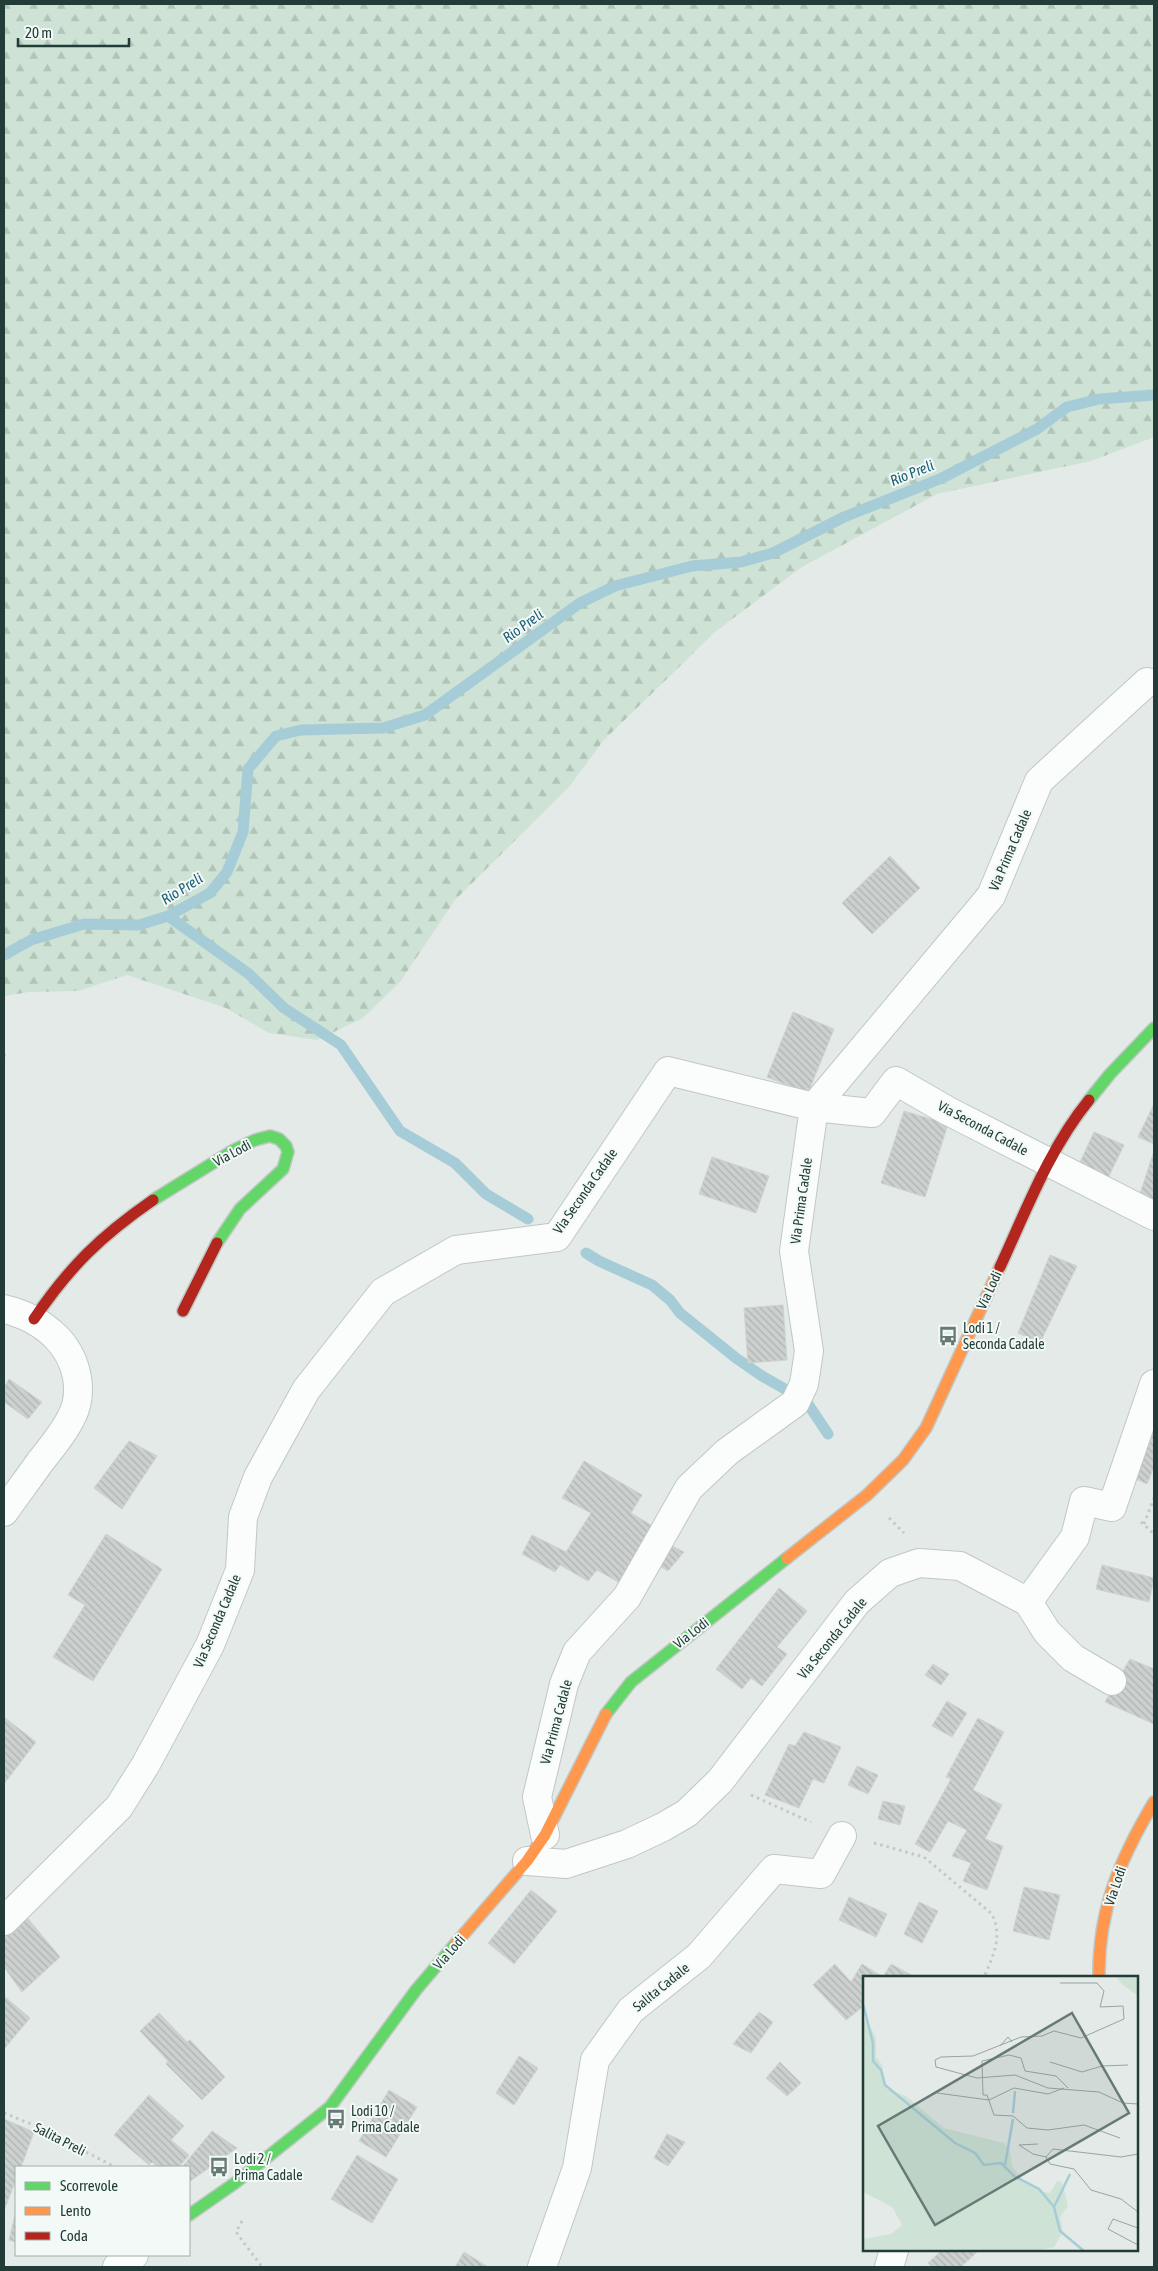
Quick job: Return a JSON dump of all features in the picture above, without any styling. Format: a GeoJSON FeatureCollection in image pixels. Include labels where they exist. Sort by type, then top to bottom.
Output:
{"type":"FeatureCollection","features":[{"type":"Feature","properties":{"kind":"street","name":"Via Prima Cadale"},"geometry":{"type":"LineString","coordinates":[[545,1835],[537,1798],[564,1684],[577,1652],[628,1597],[689,1488],[727,1452],[795,1403],[804,1384],[809,1351],[794,1251],[814,1107],[991,896],[1039,781],[1147,682]]}},
{"type":"Feature","properties":{"kind":"street","name":"Via Lodi"},"geometry":{"type":"LineString","coordinates":[[190,2214],[235,2184],[330,2107],[416,1990],[527,1861],[545,1835],[603,1718],[632,1682],[866,1495],[903,1460],[926,1428],[1048,1163],[1074,1117],[1110,1074],[1154,1028]]}},
{"type":"Feature","properties":{"kind":"street","name":"Via Seconda Cadale"},"geometry":{"type":"LineString","coordinates":[[4,1921],[119,1807],[146,1764],[210,1645],[240,1570],[243,1517],[258,1476],[306,1390],[383,1292],[456,1250],[557,1237],[668,1071],[814,1107],[872,1113],[896,1081],[948,1111],[1154,1216]]}},
{"type":"Feature","properties":{"kind":"street","name":"Via Lodi"},"geometry":{"type":"LineString","coordinates":[[34,1318],[72,1268],[128,1216],[240,1146],[271,1136],[279,1139],[286,1145],[288,1152],[286,1163],[278,1174],[240,1208],[198,1277],[183,1311]]}},
{"type":"Feature","properties":{"kind":"street"},"geometry":{"type":"LineString","coordinates":[[4,1309],[34,1318],[63,1344],[70,1354],[78,1377],[76,1402],[72,1417],[60,1437],[4,1512]]}},
{"type":"Feature","properties":{"kind":"street"},"geometry":{"type":"LineString","coordinates":[[1112,1682],[1073,1658],[1047,1632],[1028,1602],[1075,1537],[1084,1501],[1112,1506],[1154,1384]]}},
{"type":"Feature","properties":{"kind":"street","name":"Via Seconda Cadale"},"geometry":{"type":"LineString","coordinates":[[720,1781],[857,1602],[890,1573],[920,1563],[960,1566],[1028,1602]]}},
{"type":"Feature","properties":{"kind":"street"},"geometry":{"type":"LineString","coordinates":[[527,1861],[566,1864],[626,1844],[686,1813],[720,1781]]}},
{"type":"Feature","properties":{"kind":"street","name":"Via Lodi"},"geometry":{"type":"LineString","coordinates":[[1099,1976],[1100,1938],[1110,1893],[1126,1854],[1154,1802]]}},
{"type":"Feature","properties":{"kind":"street","name":"Salita Cadale"},"geometry":{"type":"LineString","coordinates":[[542,2267],[578,2168],[595,2060],[631,2010],[699,1956],[774,1869],[821,1874],[842,1836]]}},
{"type":"Feature","properties":{"kind":"street"},"geometry":{"type":"LineString","coordinates":[[889,2267],[894,2251]]}},
{"type":"Feature","properties":{"kind":"street"},"geometry":{"type":"LineString","coordinates":[[117,2267],[133,2256]]}},
{"type":"Feature","properties":{"kind":"path"},"geometry":{"type":"LineString","coordinates":[[4,1054],[5,1061]]}},
{"type":"Feature","properties":{"kind":"path"},"geometry":{"type":"LineString","coordinates":[[1144,1524],[1154,1498]]}},
{"type":"Feature","properties":{"kind":"path"},"geometry":{"type":"LineString","coordinates":[[720,1781],[842,1836],[894,1847],[924,1857],[992,1914],[998,1927],[995,1952],[984,1976]]}},
{"type":"Feature","properties":{"kind":"path","name":"Salita Preli"},"geometry":{"type":"LineString","coordinates":[[4,2113],[36,2126],[113,2166]]}},
{"type":"Feature","properties":{"kind":"path"},"geometry":{"type":"LineString","coordinates":[[235,2184],[249,2208],[236,2232],[262,2267]]}},
{"type":"Feature","properties":{"kind":"green space"},"geometry":{"type":"Polygon","coordinates":[[[4,4],[1154,4],[1154,437],[1091,461],[937,494],[802,567],[716,631],[603,741],[569,787],[455,900],[400,982],[363,1018],[317,1040],[269,1033],[226,1008],[127,975],[78,991],[29,992],[4,996],[4,4]]]}},
{"type":"Feature","properties":{"kind":"building"},"geometry":{"type":"Polygon","coordinates":[[[890,856],[920,888],[872,934],[842,903],[890,856]]]}},
{"type":"Feature","properties":{"kind":"building"},"geometry":{"type":"Polygon","coordinates":[[[793,1012],[834,1029],[808,1093],[767,1077],[793,1012]]]}},
{"type":"Feature","properties":{"kind":"building"},"geometry":{"type":"Polygon","coordinates":[[[1154,1104],[1154,1144],[1138,1137],[1154,1104]]]}},
{"type":"Feature","properties":{"kind":"building"},"geometry":{"type":"Polygon","coordinates":[[[904,1111],[948,1124],[925,1197],[881,1183],[904,1111]]]}},
{"type":"Feature","properties":{"kind":"building"},"geometry":{"type":"Polygon","coordinates":[[[1094,1132],[1124,1145],[1104,1186],[1076,1171],[1094,1132]]]}},
{"type":"Feature","properties":{"kind":"building"},"geometry":{"type":"Polygon","coordinates":[[[1154,1151],[1154,1212],[1137,1203],[1154,1151]]]}},
{"type":"Feature","properties":{"kind":"building"},"geometry":{"type":"Polygon","coordinates":[[[712,1157],[769,1176],[756,1213],[699,1194],[712,1157]]]}},
{"type":"Feature","properties":{"kind":"building"},"geometry":{"type":"Polygon","coordinates":[[[1050,1255],[1077,1266],[1040,1343],[1018,1333],[1050,1255]]]}},
{"type":"Feature","properties":{"kind":"building"},"geometry":{"type":"Polygon","coordinates":[[[783,1305],[787,1360],[748,1363],[744,1308],[783,1305]]]}},
{"type":"Feature","properties":{"kind":"building"},"geometry":{"type":"Polygon","coordinates":[[[9,1379],[42,1402],[28,1419],[4,1402],[4,1387],[9,1379]]]}},
{"type":"Feature","properties":{"kind":"building"},"geometry":{"type":"Polygon","coordinates":[[[1154,1416],[1154,1467],[1147,1484],[1127,1475],[1154,1416]]]}},
{"type":"Feature","properties":{"kind":"building"},"geometry":{"type":"Polygon","coordinates":[[[129,1441],[157,1456],[122,1509],[94,1488],[129,1441]]]}},
{"type":"Feature","properties":{"kind":"building"},"geometry":{"type":"Polygon","coordinates":[[[584,1461],[642,1495],[631,1513],[661,1531],[627,1587],[597,1570],[588,1581],[560,1565],[555,1572],[522,1554],[532,1535],[566,1552],[591,1513],[562,1498],[584,1461]]]}},
{"type":"Feature","properties":{"kind":"building"},"geometry":{"type":"Polygon","coordinates":[[[106,1534],[162,1569],[93,1681],[53,1657],[85,1605],[68,1595],[106,1534]]]}},
{"type":"Feature","properties":{"kind":"building"},"geometry":{"type":"Polygon","coordinates":[[[666,1543],[684,1552],[668,1571],[653,1562],[666,1543]]]}},
{"type":"Feature","properties":{"kind":"building"},"geometry":{"type":"Polygon","coordinates":[[[1102,1565],[1154,1578],[1149,1602],[1096,1589],[1102,1565]]]}},
{"type":"Feature","properties":{"kind":"building"},"geometry":{"type":"Polygon","coordinates":[[[779,1588],[807,1611],[777,1647],[787,1654],[762,1686],[751,1678],[742,1689],[716,1669],[779,1588]]]}},
{"type":"Feature","properties":{"kind":"building"},"geometry":{"type":"Polygon","coordinates":[[[1130,1659],[1154,1669],[1154,1724],[1105,1702],[1130,1659]]]}},
{"type":"Feature","properties":{"kind":"building"},"geometry":{"type":"Polygon","coordinates":[[[933,1664],[949,1674],[941,1685],[925,1675],[933,1664]]]}},
{"type":"Feature","properties":{"kind":"building"},"geometry":{"type":"Polygon","coordinates":[[[947,1701],[967,1713],[952,1737],[932,1726],[947,1701]]]}},
{"type":"Feature","properties":{"kind":"building"},"geometry":{"type":"Polygon","coordinates":[[[4,1717],[36,1742],[4,1784],[4,1717]]]}},
{"type":"Feature","properties":{"kind":"building"},"geometry":{"type":"Polygon","coordinates":[[[978,1718],[1004,1732],[973,1790],[1002,1805],[985,1839],[1003,1846],[987,1890],[963,1881],[971,1863],[952,1856],[967,1830],[948,1821],[930,1852],[915,1844],[951,1779],[946,1777],[978,1718]]]}},
{"type":"Feature","properties":{"kind":"building"},"geometry":{"type":"Polygon","coordinates":[[[804,1732],[841,1747],[824,1783],[813,1779],[799,1808],[765,1795],[789,1744],[795,1746],[804,1732]]]}},
{"type":"Feature","properties":{"kind":"building"},"geometry":{"type":"Polygon","coordinates":[[[857,1766],[878,1775],[868,1794],[848,1785],[857,1766]]]}},
{"type":"Feature","properties":{"kind":"building"},"geometry":{"type":"Polygon","coordinates":[[[883,1801],[905,1806],[900,1825],[878,1819],[883,1801]]]}},
{"type":"Feature","properties":{"kind":"building"},"geometry":{"type":"Polygon","coordinates":[[[1024,1887],[1060,1895],[1049,1940],[1013,1931],[1024,1887]]]}},
{"type":"Feature","properties":{"kind":"building"},"geometry":{"type":"Polygon","coordinates":[[[531,1890],[557,1911],[514,1964],[488,1943],[531,1890]]]}},
{"type":"Feature","properties":{"kind":"building"},"geometry":{"type":"Polygon","coordinates":[[[849,1897],[887,1914],[876,1937],[839,1920],[849,1897]]]}},
{"type":"Feature","properties":{"kind":"building"},"geometry":{"type":"Polygon","coordinates":[[[919,1902],[938,1911],[922,1943],[904,1934],[919,1902]]]}},
{"type":"Feature","properties":{"kind":"building"},"geometry":{"type":"Polygon","coordinates":[[[25,1915],[60,1957],[22,1992],[4,1967],[4,1934],[25,1915]]]}},
{"type":"Feature","properties":{"kind":"building"},"geometry":{"type":"Polygon","coordinates":[[[835,1964],[851,1982],[862,1964],[881,1976],[863,1976],[863,2007],[846,2020],[813,1985],[835,1964]]]}},
{"type":"Feature","properties":{"kind":"building"},"geometry":{"type":"Polygon","coordinates":[[[891,1964],[913,1976],[884,1976],[891,1964]]]}},
{"type":"Feature","properties":{"kind":"building"},"geometry":{"type":"Polygon","coordinates":[[[4,1996],[30,2018],[4,2049],[4,1996]]]}},
{"type":"Feature","properties":{"kind":"building"},"geometry":{"type":"Polygon","coordinates":[[[759,2012],[773,2022],[751,2053],[733,2044],[759,2012]]]}},
{"type":"Feature","properties":{"kind":"building"},"geometry":{"type":"Polygon","coordinates":[[[159,2013],[187,2042],[190,2040],[225,2077],[202,2100],[166,2064],[168,2061],[140,2031],[159,2013]]]}},
{"type":"Feature","properties":{"kind":"building"},"geometry":{"type":"Polygon","coordinates":[[[519,2056],[538,2068],[514,2105],[496,2093],[519,2056]]]}},
{"type":"Feature","properties":{"kind":"building"},"geometry":{"type":"Polygon","coordinates":[[[780,2062],[801,2083],[787,2096],[766,2078],[780,2062]]]}},
{"type":"Feature","properties":{"kind":"building"},"geometry":{"type":"Polygon","coordinates":[[[389,2090],[417,2107],[386,2157],[359,2141],[389,2090]]]}},
{"type":"Feature","properties":{"kind":"building"},"geometry":{"type":"Polygon","coordinates":[[[149,2095],[184,2126],[171,2140],[189,2155],[180,2166],[157,2166],[152,2162],[149,2165],[114,2135],[149,2095]]]}},
{"type":"Feature","properties":{"kind":"building"},"geometry":{"type":"Polygon","coordinates":[[[4,2119],[34,2132],[21,2166],[15,2166],[15,2182],[4,2211],[4,2119]]]}},
{"type":"Feature","properties":{"kind":"building"},"geometry":{"type":"Polygon","coordinates":[[[212,2131],[237,2148],[190,2181],[190,2166],[183,2166],[212,2131]]]}},
{"type":"Feature","properties":{"kind":"building"},"geometry":{"type":"Polygon","coordinates":[[[667,2134],[685,2142],[668,2166],[654,2158],[667,2134]]]}},
{"type":"Feature","properties":{"kind":"building"},"geometry":{"type":"Polygon","coordinates":[[[357,2155],[398,2179],[372,2223],[331,2199],[357,2155]]]}},
{"type":"Feature","properties":{"kind":"building"},"geometry":{"type":"Polygon","coordinates":[[[15,2215],[15,2242],[9,2240],[15,2215]]]}},
{"type":"Feature","properties":{"kind":"building"},"geometry":{"type":"Polygon","coordinates":[[[941,2251],[978,2251],[961,2267],[932,2267],[928,2263],[941,2251]]]}},
{"type":"Feature","properties":{"kind":"building"},"geometry":{"type":"Polygon","coordinates":[[[464,2252],[488,2267],[455,2267],[464,2252]]]}},
{"type":"Feature","properties":{"kind":"waterway","name":"Rio Preli"},"geometry":{"type":"LineString","coordinates":[[4,955],[31,940],[84,924],[139,925],[168,916],[210,893],[227,872],[243,832],[248,769],[276,736],[301,730],[383,728],[425,715],[580,603],[615,586],[692,566],[741,562],[773,553],[844,517],[942,478],[1037,429],[1067,407],[1099,399],[1154,395]]}},
{"type":"Feature","properties":{"kind":"waterway"},"geometry":{"type":"LineString","coordinates":[[168,916],[249,974],[284,1008],[341,1045],[400,1131],[455,1163],[486,1194],[528,1219]]}},
{"type":"Feature","properties":{"kind":"waterway"},"geometry":{"type":"LineString","coordinates":[[586,1253],[599,1261],[652,1285],[670,1300],[680,1313],[736,1358],[762,1376],[806,1401],[828,1434]]}},
{"type":"Feature","properties":{"kind":"traffic: fast"},"geometry":{"type":"LineString","coordinates":[[1089,1100],[1110,1074],[1154,1028]]}},
{"type":"Feature","properties":{"kind":"traffic: fast"},"geometry":{"type":"LineString","coordinates":[[153,1200],[234,1150],[255,1140],[270,1136],[279,1139],[286,1146],[288,1152],[283,1169],[240,1209],[217,1243]]}},
{"type":"Feature","properties":{"kind":"traffic: fast"},"geometry":{"type":"LineString","coordinates":[[606,1714],[631,1682],[787,1558]]}},
{"type":"Feature","properties":{"kind":"traffic: fast"},"geometry":{"type":"LineString","coordinates":[[190,2214],[235,2183],[330,2107],[416,1990],[456,1943]]}},
{"type":"Feature","properties":{"kind":"traffic: slow"},"geometry":{"type":"LineString","coordinates":[[787,1558],[867,1495],[903,1460],[926,1428],[1000,1267]]}},
{"type":"Feature","properties":{"kind":"traffic: slow"},"geometry":{"type":"LineString","coordinates":[[456,1943],[527,1861],[545,1835],[606,1714]]}},
{"type":"Feature","properties":{"kind":"traffic: slow"},"geometry":{"type":"LineString","coordinates":[[1099,1976],[1102,1929],[1113,1886],[1131,1844],[1154,1802]]}},
{"type":"Feature","properties":{"kind":"traffic: jam"},"geometry":{"type":"LineString","coordinates":[[1000,1267],[1050,1160],[1089,1100]]}},
{"type":"Feature","properties":{"kind":"traffic: jam"},"geometry":{"type":"LineString","coordinates":[[34,1319],[60,1283],[88,1253],[102,1239],[153,1200]]}},
{"type":"Feature","properties":{"kind":"traffic: jam"},"geometry":{"type":"LineString","coordinates":[[183,1311],[217,1243]]}},
{"type":"Feature","properties":{"kind":"place","name":"Lodi 1 / Seconda Cadale"},"geometry":{"type":"Point","coordinates":[948,1336]}},
{"type":"Feature","properties":{"kind":"place","name":"Lodi 10 / Prima Cadale"},"geometry":{"type":"Point","coordinates":[336,2119]}},
{"type":"Feature","properties":{"kind":"place","name":"Lodi 2 / Prima Cadale"},"geometry":{"type":"Point","coordinates":[219,2167]}}]}
